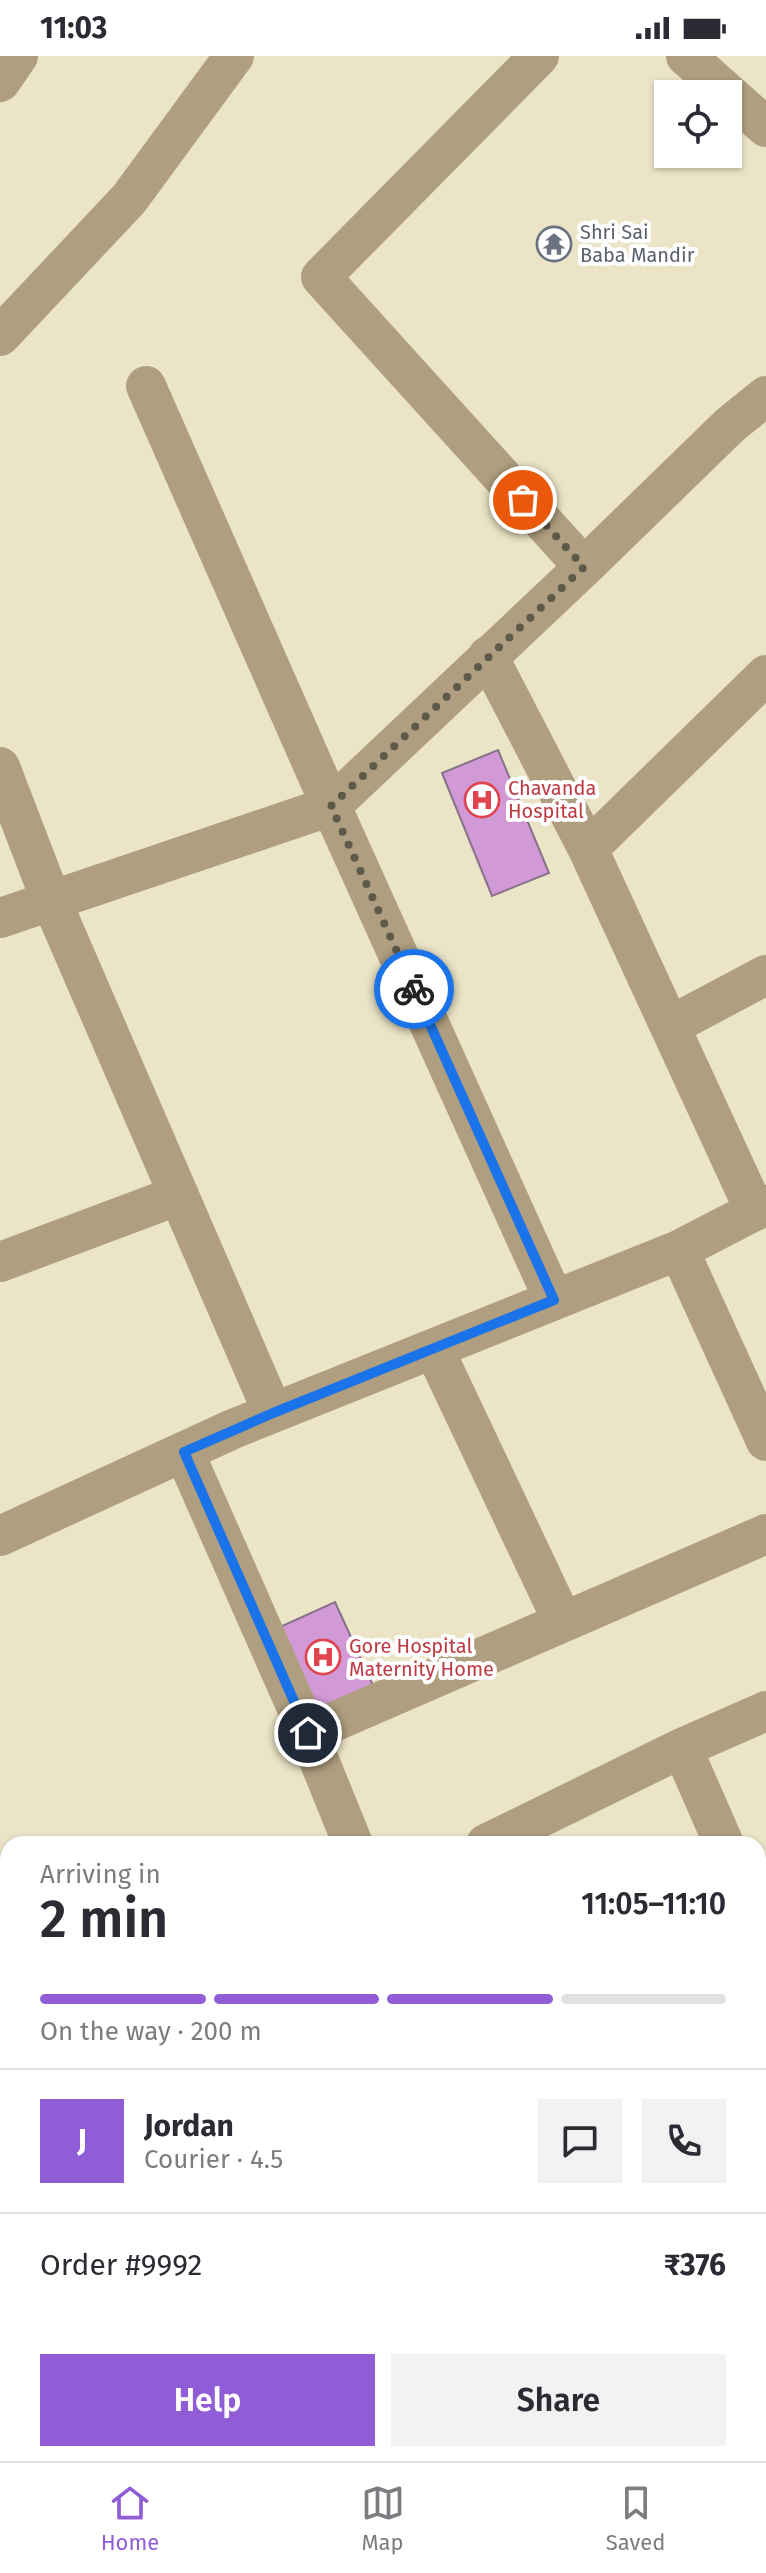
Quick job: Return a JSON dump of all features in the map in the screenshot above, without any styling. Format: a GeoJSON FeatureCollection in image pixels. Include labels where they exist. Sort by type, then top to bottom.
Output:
{"type":"FeatureCollection","features":[{"type":"Feature","properties":{"kind":"street"},"geometry":{"type":"LineString","coordinates":[[0,82],[18,56]]}},
{"type":"Feature","properties":{"kind":"street"},"geometry":{"type":"LineString","coordinates":[[0,336],[129,199],[234,56]]}},
{"type":"Feature","properties":{"kind":"street"},"geometry":{"type":"LineString","coordinates":[[539,56],[321,277],[584,567]]}},
{"type":"Feature","properties":{"kind":"street"},"geometry":{"type":"LineString","coordinates":[[686,56],[766,127]]}},
{"type":"Feature","properties":{"kind":"street"},"geometry":{"type":"LineString","coordinates":[[146,386],[554,1300]]}},
{"type":"Feature","properties":{"kind":"street"},"geometry":{"type":"LineString","coordinates":[[0,918],[331,806],[730,425],[766,396]]}},
{"type":"Feature","properties":{"kind":"street"},"geometry":{"type":"LineString","coordinates":[[4,1521],[184,1452],[273,1413],[679,1250],[760,1208],[670,1026],[588,849],[488,656]]}},
{"type":"Feature","properties":{"kind":"street"},"geometry":{"type":"LineString","coordinates":[[588,849],[766,675]]}},
{"type":"Feature","properties":{"kind":"street"},"geometry":{"type":"LineString","coordinates":[[0,767],[51,900],[273,1413]]}},
{"type":"Feature","properties":{"kind":"street"},"geometry":{"type":"LineString","coordinates":[[670,1026],[766,975]]}},
{"type":"Feature","properties":{"kind":"street"},"geometry":{"type":"LineString","coordinates":[[0,1262],[179,1195]]}},
{"type":"Feature","properties":{"kind":"street"},"geometry":{"type":"LineString","coordinates":[[679,1250],[766,1441]]}},
{"type":"Feature","properties":{"kind":"street"},"geometry":{"type":"LineString","coordinates":[[434,1349],[563,1622]]}},
{"type":"Feature","properties":{"kind":"street"},"geometry":{"type":"LineString","coordinates":[[184,1452],[308,1733],[350,1836]]}},
{"type":"Feature","properties":{"kind":"street"},"geometry":{"type":"LineString","coordinates":[[308,1733],[766,1534]]}},
{"type":"Feature","properties":{"kind":"street"},"geometry":{"type":"LineString","coordinates":[[502,1836],[682,1748],[766,1711]]}},
{"type":"Feature","properties":{"kind":"street"},"geometry":{"type":"LineString","coordinates":[[682,1748],[720,1836]]}},
{"type":"Feature","properties":{"kind":"building"},"geometry":{"type":"Polygon","coordinates":[[[498,750],[549,873],[492,896],[442,773],[498,750]]]}},
{"type":"Feature","properties":{"kind":"building"},"geometry":{"type":"Polygon","coordinates":[[[335,1602],[376,1692],[321,1716],[280,1627],[335,1602]]]}},
{"type":"Feature","properties":{"kind":"way so far"},"geometry":{"type":"LineString","coordinates":[[414,989],[331,806],[584,567],[523,500]]}},
{"type":"Feature","properties":{"kind":"place","name":"Shri Sai Baba Mandir"},"geometry":{"type":"Point","coordinates":[554,244]}},
{"type":"Feature","properties":{"kind":"place","name":"Chavanda Hospital"},"geometry":{"type":"Point","coordinates":[482,800]}},
{"type":"Feature","properties":{"kind":"place","name":"Gore Hospital Maternity Home"},"geometry":{"type":"Point","coordinates":[323,1657]}},
{"type":"Feature","properties":{"kind":"route"},"geometry":{"type":"LineString","coordinates":[[308,1733],[184,1452],[233,1429],[554,1300],[414,989]]}}]}
